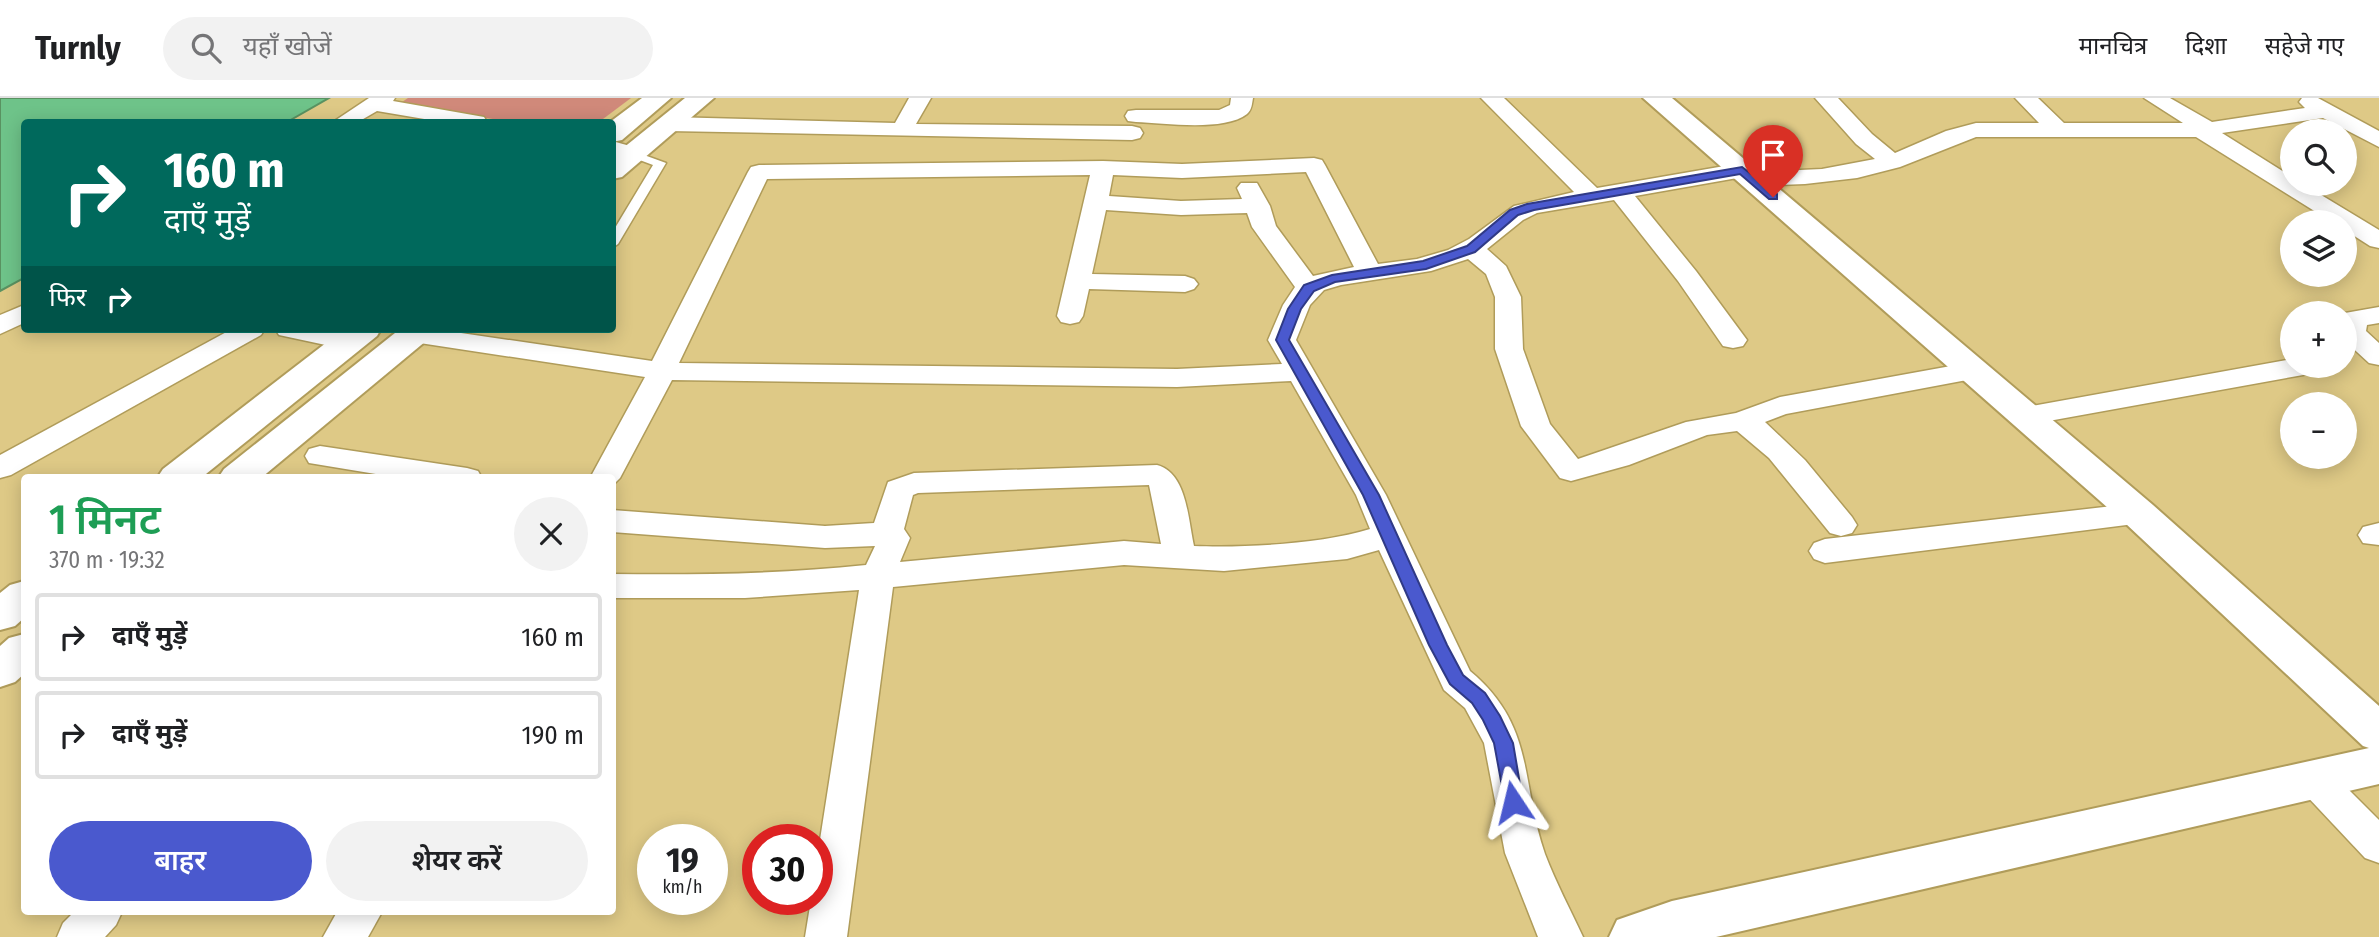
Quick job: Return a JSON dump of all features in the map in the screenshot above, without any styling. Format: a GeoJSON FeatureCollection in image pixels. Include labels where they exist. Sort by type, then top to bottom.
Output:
{"type":"FeatureCollection","features":[{"type":"Feature","properties":{"kind":"street"},"geometry":{"type":"LineString","coordinates":[[616,131],[658,98]]}},
{"type":"Feature","properties":{"kind":"street"},"geometry":{"type":"LineString","coordinates":[[619,157],[669,124],[701,98]]}},
{"type":"Feature","properties":{"kind":"street"},"geometry":{"type":"LineString","coordinates":[[902,130],[920,98]]}},
{"type":"Feature","properties":{"kind":"street"},"geometry":{"type":"LineString","coordinates":[[669,124],[902,130],[1136,116],[1197,118],[1222,116],[1240,109],[1242,98]]}},
{"type":"Feature","properties":{"kind":"street"},"geometry":{"type":"LineString","coordinates":[[1492,98],[1591,196]]}},
{"type":"Feature","properties":{"kind":"street"},"geometry":{"type":"LineString","coordinates":[[1656,98],[2139,514],[2379,733]]}},
{"type":"Feature","properties":{"kind":"street"},"geometry":{"type":"LineString","coordinates":[[1826,98],[1864,139],[1892,162]]}},
{"type":"Feature","properties":{"kind":"street"},"geometry":{"type":"LineString","coordinates":[[2034,98],[2057,129]]}},
{"type":"Feature","properties":{"kind":"street"},"geometry":{"type":"LineString","coordinates":[[2155,98],[2379,241]]}},
{"type":"Feature","properties":{"kind":"street"},"geometry":{"type":"LineString","coordinates":[[2303,98],[2379,140]]}},
{"type":"Feature","properties":{"kind":"street"},"geometry":{"type":"LineString","coordinates":[[349,119],[379,101],[462,119]]}},
{"type":"Feature","properties":{"kind":"street"},"geometry":{"type":"LineString","coordinates":[[1070,316],[1097,202],[1136,116]]}},
{"type":"Feature","properties":{"kind":"street"},"geometry":{"type":"LineString","coordinates":[[1562,937],[1553,924],[1525,853],[1503,743],[1491,716],[1478,698],[1457,680],[1371,495],[1282,340],[1294,309],[1309,288],[1332,278],[1426,265],[1471,249],[1514,213],[1531,207],[1619,191],[1747,175],[1839,174],[1892,162],[1960,133],[1976,130],[2205,130],[2335,116],[2379,119]]}},
{"type":"Feature","properties":{"kind":"street"},"geometry":{"type":"LineString","coordinates":[[607,474],[656,385],[759,172],[1114,168],[1182,171],[1314,165],[1370,273]]}},
{"type":"Feature","properties":{"kind":"street"},"geometry":{"type":"LineString","coordinates":[[1243,170],[1264,227],[1309,288]]}},
{"type":"Feature","properties":{"kind":"street"},"geometry":{"type":"LineString","coordinates":[[1181,208],[1182,171]]}},
{"type":"Feature","properties":{"kind":"street"},"geometry":{"type":"LineString","coordinates":[[1619,191],[1733,340]]}},
{"type":"Feature","properties":{"kind":"street"},"geometry":{"type":"LineString","coordinates":[[1097,202],[1181,208],[1258,206]]}},
{"type":"Feature","properties":{"kind":"street"},"geometry":{"type":"LineString","coordinates":[[1471,249],[1497,271],[1508,297],[1509,349],[1536,426],[1571,471],[1703,427],[1741,421],[1780,406],[1973,371]]}},
{"type":"Feature","properties":{"kind":"street"},"geometry":{"type":"LineString","coordinates":[[1077,281],[1185,284]]}},
{"type":"Feature","properties":{"kind":"street"},"geometry":{"type":"LineString","coordinates":[[0,326],[21,315]]}},
{"type":"Feature","properties":{"kind":"street"},"geometry":{"type":"LineString","coordinates":[[2377,355],[2351,333],[2354,319],[2379,315]]}},
{"type":"Feature","properties":{"kind":"street"},"geometry":{"type":"LineString","coordinates":[[0,468],[245,333]]}},
{"type":"Feature","properties":{"kind":"street"},"geometry":{"type":"LineString","coordinates":[[334,333],[357,335]]}},
{"type":"Feature","properties":{"kind":"street"},"geometry":{"type":"LineString","coordinates":[[242,474],[415,333]]}},
{"type":"Feature","properties":{"kind":"street"},"geometry":{"type":"LineString","coordinates":[[422,333],[661,371],[1177,378],[1300,372]]}},
{"type":"Feature","properties":{"kind":"street"},"geometry":{"type":"LineString","coordinates":[[181,474],[357,335]]}},
{"type":"Feature","properties":{"kind":"street"},"geometry":{"type":"LineString","coordinates":[[2357,357],[2377,355]]}},
{"type":"Feature","properties":{"kind":"street"},"geometry":{"type":"LineString","coordinates":[[2026,416],[2280,370]]}},
{"type":"Feature","properties":{"kind":"street"},"geometry":{"type":"LineString","coordinates":[[1741,421],[1755,427],[1791,463],[1833,538],[2139,514]]}},
{"type":"Feature","properties":{"kind":"street"},"geometry":{"type":"LineString","coordinates":[[320,456],[422,474]]}},
{"type":"Feature","properties":{"kind":"street"},"geometry":{"type":"LineString","coordinates":[[887,534],[899,489],[914,483],[1157,475],[1164,483],[1180,556]]}},
{"type":"Feature","properties":{"kind":"street"},"geometry":{"type":"LineString","coordinates":[[616,521],[814,536],[887,534],[894,538],[878,576],[827,937]]}},
{"type":"Feature","properties":{"kind":"street"},"geometry":{"type":"LineString","coordinates":[[616,586],[812,583],[1124,552],[1224,559],[1347,548],[1388,535]]}},
{"type":"Feature","properties":{"kind":"street"},"geometry":{"type":"LineString","coordinates":[[0,615],[21,598]]}},
{"type":"Feature","properties":{"kind":"street"},"geometry":{"type":"LineString","coordinates":[[0,670],[21,652]]}},
{"type":"Feature","properties":{"kind":"street"},"geometry":{"type":"LineString","coordinates":[[1635,937],[1671,924],[2379,765]]}},
{"type":"Feature","properties":{"kind":"street"},"geometry":{"type":"LineString","coordinates":[[2315,780],[2379,846]]}},
{"type":"Feature","properties":{"kind":"street"},"geometry":{"type":"LineString","coordinates":[[78,937],[98,915]]}},
{"type":"Feature","properties":{"kind":"street"},"geometry":{"type":"LineString","coordinates":[[344,937],[359,915]]}},
{"type":"Feature","properties":{"kind":"lane"},"geometry":{"type":"LineString","coordinates":[[616,237],[660,163],[619,157]]}},
{"type":"Feature","properties":{"kind":"shaded area"},"geometry":{"type":"Polygon","coordinates":[[[0,98],[329,98],[292,119],[21,119],[21,280],[0,291],[0,98]]]}},
{"type":"Feature","properties":{"kind":"shaded area"},"geometry":{"type":"Polygon","coordinates":[[[408,98],[631,98],[603,119],[493,119],[399,104],[408,98]]]}},
{"type":"Feature","properties":{"kind":"route"},"geometry":{"type":"LineString","coordinates":[[1513,802],[1503,743],[1491,716],[1478,698],[1457,680],[1438,645],[1371,495],[1282,340],[1294,309],[1309,288],[1332,278],[1426,265],[1471,249],[1514,213],[1531,207],[1742,170],[1773,197]]}}]}
